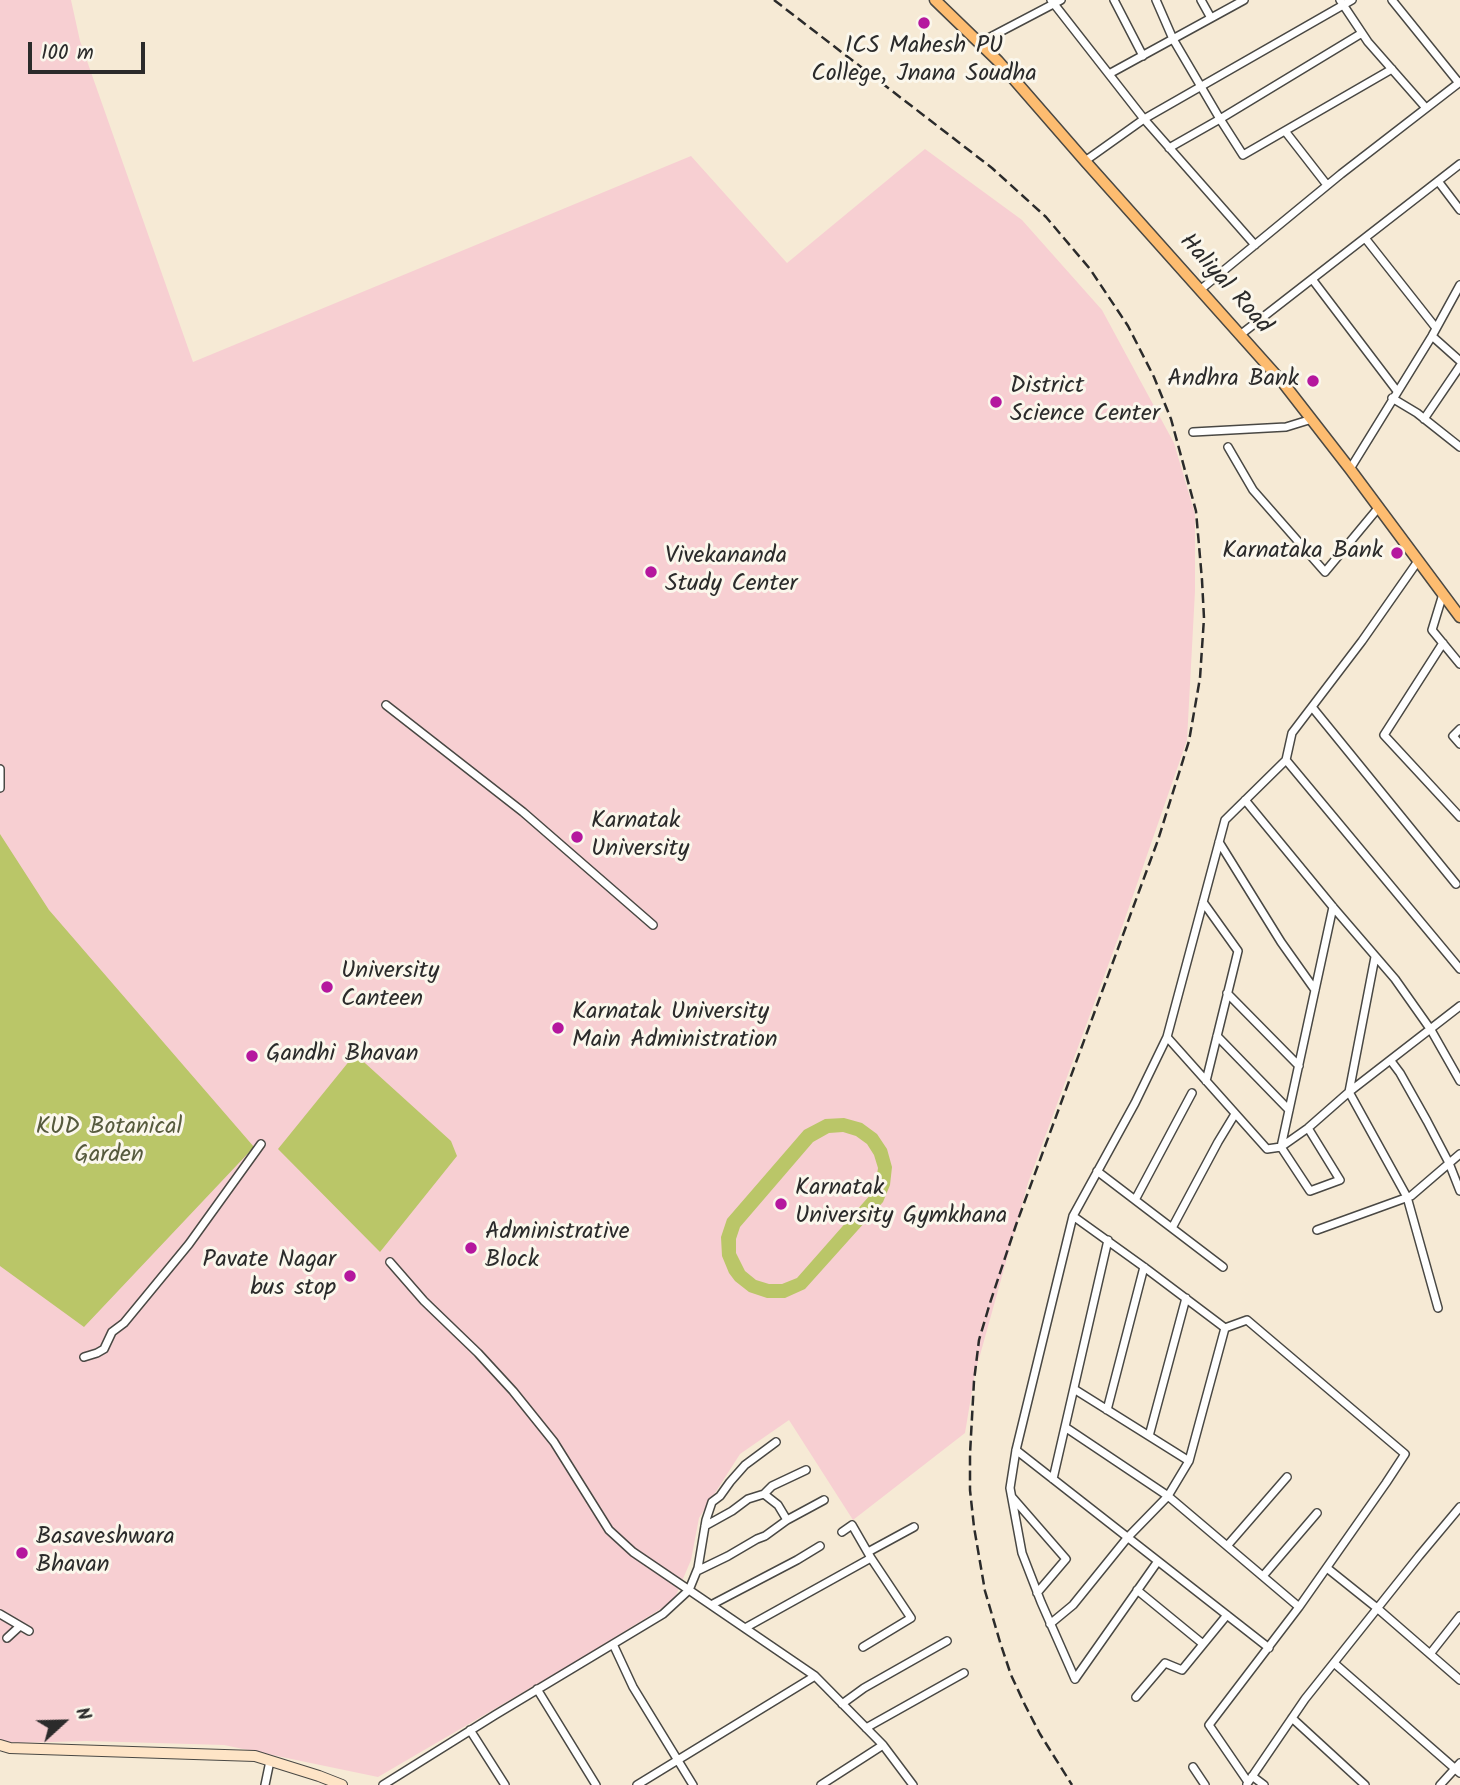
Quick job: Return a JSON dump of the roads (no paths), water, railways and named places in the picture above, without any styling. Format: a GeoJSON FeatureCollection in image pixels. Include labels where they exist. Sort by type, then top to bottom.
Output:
{"type":"FeatureCollection","features":[{"type":"Feature","properties":{"kind":"main road","name":"Haliyal Road"},"geometry":{"type":"LineString","coordinates":[[935,0],[998,61],[1284,384],[1460,617]]}},
{"type":"Feature","properties":{"kind":"street"},"geometry":{"type":"LineString","coordinates":[[979,43],[1052,2],[1061,0]]}},
{"type":"Feature","properties":{"kind":"street"},"geometry":{"type":"LineString","coordinates":[[1114,0],[1143,56]]}},
{"type":"Feature","properties":{"kind":"street"},"geometry":{"type":"LineString","coordinates":[[1156,0],[1174,39],[1243,155],[1392,69]]}},
{"type":"Feature","properties":{"kind":"street"},"geometry":{"type":"LineString","coordinates":[[1202,0],[1211,18]]}},
{"type":"Feature","properties":{"kind":"street"},"geometry":{"type":"LineString","coordinates":[[1109,74],[1244,0]]}},
{"type":"Feature","properties":{"kind":"street"},"geometry":{"type":"LineString","coordinates":[[1085,161],[1144,120],[1341,3],[1352,0]]}},
{"type":"Feature","properties":{"kind":"street"},"geometry":{"type":"LineString","coordinates":[[1200,290],[1327,185],[1459,83],[1392,0]]}},
{"type":"Feature","properties":{"kind":"street"},"geometry":{"type":"LineString","coordinates":[[1052,2],[1144,120],[1255,245]]}},
{"type":"Feature","properties":{"kind":"street"},"geometry":{"type":"LineString","coordinates":[[1341,3],[1362,33],[1426,108]]}},
{"type":"Feature","properties":{"kind":"street"},"geometry":{"type":"LineString","coordinates":[[1169,148],[1362,33]]}},
{"type":"Feature","properties":{"kind":"street"},"geometry":{"type":"LineString","coordinates":[[1285,131],[1327,185]]}},
{"type":"Feature","properties":{"kind":"street"},"geometry":{"type":"LineString","coordinates":[[1240,335],[1460,164]]}},
{"type":"Feature","properties":{"kind":"street"},"geometry":{"type":"LineString","coordinates":[[1438,181],[1460,210]]}},
{"type":"Feature","properties":{"kind":"street"},"geometry":{"type":"LineString","coordinates":[[1365,238],[1460,364],[1424,419]]}},
{"type":"Feature","properties":{"kind":"street"},"geometry":{"type":"LineString","coordinates":[[1312,279],[1397,391]]}},
{"type":"Feature","properties":{"kind":"street"},"geometry":{"type":"LineString","coordinates":[[1350,469],[1460,285]]}},
{"type":"Feature","properties":{"kind":"street"},"geometry":{"type":"LineString","coordinates":[[1392,398],[1460,447]]}},
{"type":"Feature","properties":{"kind":"street"},"geometry":{"type":"LineString","coordinates":[[1193,432],[1286,426],[1312,419]]}},
{"type":"Feature","properties":{"kind":"street"},"geometry":{"type":"LineString","coordinates":[[1228,447],[1253,490],[1325,572],[1379,507]]}},
{"type":"Feature","properties":{"kind":"street"},"geometry":{"type":"LineString","coordinates":[[1158,1561],[1074,1679],[1022,1553],[1010,1488],[1016,1450],[1073,1216],[1135,1103],[1167,1037],[1225,820],[1286,760],[1292,733],[1362,641],[1418,561]]}},
{"type":"Feature","properties":{"kind":"street"},"geometry":{"type":"LineString","coordinates":[[1443,594],[1432,630],[1460,664]]}},
{"type":"Feature","properties":{"kind":"street"},"geometry":{"type":"LineString","coordinates":[[1443,643],[1384,734],[1460,817]]}},
{"type":"Feature","properties":{"kind":"street"},"geometry":{"type":"LineString","coordinates":[[386,705],[523,812],[653,925]]}},
{"type":"Feature","properties":{"kind":"street"},"geometry":{"type":"LineString","coordinates":[[1312,707],[1456,884]]}},
{"type":"Feature","properties":{"kind":"street"},"geometry":{"type":"LineString","coordinates":[[1460,729],[1453,736],[1460,744]]}},
{"type":"Feature","properties":{"kind":"street"},"geometry":{"type":"LineString","coordinates":[[1286,760],[1460,969]]}},
{"type":"Feature","properties":{"kind":"street"},"geometry":{"type":"LineString","coordinates":[[0,769],[0,789]]}},
{"type":"Feature","properties":{"kind":"street"},"geometry":{"type":"LineString","coordinates":[[1245,800],[1395,979],[1430,1030],[1460,1081]]}},
{"type":"Feature","properties":{"kind":"street"},"geometry":{"type":"LineString","coordinates":[[1219,842],[1281,942],[1315,990]]}},
{"type":"Feature","properties":{"kind":"street"},"geometry":{"type":"LineString","coordinates":[[1203,902],[1238,951],[1206,1081]]}},
{"type":"Feature","properties":{"kind":"street"},"geometry":{"type":"LineString","coordinates":[[1308,1128],[1340,1180],[1310,1191],[1281,1147],[1333,907]]}},
{"type":"Feature","properties":{"kind":"street"},"geometry":{"type":"LineString","coordinates":[[1453,960],[1460,953]]}},
{"type":"Feature","properties":{"kind":"street"},"geometry":{"type":"LineString","coordinates":[[1375,957],[1349,1092],[1407,1197],[1438,1308]]}},
{"type":"Feature","properties":{"kind":"street"},"geometry":{"type":"LineString","coordinates":[[1227,993],[1299,1066]]}},
{"type":"Feature","properties":{"kind":"street"},"geometry":{"type":"LineString","coordinates":[[1167,1037],[1267,1149],[1281,1147],[1308,1128],[1349,1092],[1460,1006]]}},
{"type":"Feature","properties":{"kind":"street"},"geometry":{"type":"LineString","coordinates":[[1217,1036],[1289,1110]]}},
{"type":"Feature","properties":{"kind":"street"},"geometry":{"type":"LineString","coordinates":[[1391,1061],[1449,1163],[1460,1191]]}},
{"type":"Feature","properties":{"kind":"street"},"geometry":{"type":"LineString","coordinates":[[1135,1200],[1192,1093]]}},
{"type":"Feature","properties":{"kind":"street"},"geometry":{"type":"LineString","coordinates":[[1172,1228],[1235,1114]]}},
{"type":"Feature","properties":{"kind":"street"},"geometry":{"type":"LineString","coordinates":[[84,1357],[104,1349],[112,1332],[124,1323],[188,1244],[261,1144]]}},
{"type":"Feature","properties":{"kind":"street"},"geometry":{"type":"LineString","coordinates":[[1317,1230],[1411,1196],[1460,1154]]}},
{"type":"Feature","properties":{"kind":"street"},"geometry":{"type":"LineString","coordinates":[[1097,1171],[1223,1267]]}},
{"type":"Feature","properties":{"kind":"street"},"geometry":{"type":"LineString","coordinates":[[1073,1216],[1225,1328]]}},
{"type":"Feature","properties":{"kind":"street"},"geometry":{"type":"LineString","coordinates":[[1053,1479],[1108,1240]]}},
{"type":"Feature","properties":{"kind":"street"},"geometry":{"type":"LineString","coordinates":[[390,1262],[424,1301],[486,1362],[538,1421],[561,1452],[609,1530],[633,1552],[815,1676],[883,1745],[914,1785]]}},
{"type":"Feature","properties":{"kind":"street"},"geometry":{"type":"LineString","coordinates":[[1107,1409],[1144,1267]]}},
{"type":"Feature","properties":{"kind":"street"},"geometry":{"type":"LineString","coordinates":[[1149,1436],[1186,1298]]}},
{"type":"Feature","properties":{"kind":"street"},"geometry":{"type":"LineString","coordinates":[[1225,1328],[1247,1320],[1405,1454],[1299,1607],[1209,1725],[1249,1781],[1264,1785]]}},
{"type":"Feature","properties":{"kind":"street"},"geometry":{"type":"LineString","coordinates":[[1050,1623],[1073,1605],[1128,1537],[1168,1496],[1189,1461],[1225,1328]]}},
{"type":"Feature","properties":{"kind":"street"},"geometry":{"type":"LineString","coordinates":[[1074,1389],[1189,1461]]}},
{"type":"Feature","properties":{"kind":"street"},"geometry":{"type":"LineString","coordinates":[[1065,1427],[1168,1496],[1299,1607]]}},
{"type":"Feature","properties":{"kind":"street"},"geometry":{"type":"LineString","coordinates":[[383,1785],[663,1614],[689,1590],[697,1571],[712,1502],[745,1465],[776,1442]]}},
{"type":"Feature","properties":{"kind":"street"},"geometry":{"type":"LineString","coordinates":[[1016,1450],[1269,1648]]}},
{"type":"Feature","properties":{"kind":"street"},"geometry":{"type":"LineString","coordinates":[[705,1526],[748,1499],[764,1494],[772,1486],[806,1470]]}},
{"type":"Feature","properties":{"kind":"street"},"geometry":{"type":"LineString","coordinates":[[1227,1546],[1287,1477]]}},
{"type":"Feature","properties":{"kind":"street"},"geometry":{"type":"LineString","coordinates":[[764,1494],[778,1505],[787,1520]]}},
{"type":"Feature","properties":{"kind":"street"},"geometry":{"type":"LineString","coordinates":[[1012,1496],[1066,1559],[1037,1593]]}},
{"type":"Feature","properties":{"kind":"street"},"geometry":{"type":"LineString","coordinates":[[697,1571],[765,1536],[787,1520],[824,1500]]}},
{"type":"Feature","properties":{"kind":"street"},"geometry":{"type":"LineString","coordinates":[[1249,1781],[1334,1663],[1460,1507]]}},
{"type":"Feature","properties":{"kind":"street"},"geometry":{"type":"LineString","coordinates":[[1263,1576],[1317,1513]]}},
{"type":"Feature","properties":{"kind":"street"},"geometry":{"type":"LineString","coordinates":[[842,1532],[852,1525],[911,1618],[863,1647]]}},
{"type":"Feature","properties":{"kind":"street"},"geometry":{"type":"LineString","coordinates":[[745,1628],[914,1527]]}},
{"type":"Feature","properties":{"kind":"street"},"geometry":{"type":"LineString","coordinates":[[711,1605],[820,1546]]}},
{"type":"Feature","properties":{"kind":"street"},"geometry":{"type":"LineString","coordinates":[[1327,1568],[1460,1681]]}},
{"type":"Feature","properties":{"kind":"street"},"geometry":{"type":"LineString","coordinates":[[1137,1590],[1203,1644]]}},
{"type":"Feature","properties":{"kind":"street"},"geometry":{"type":"LineString","coordinates":[[0,1614],[29,1631]]}},
{"type":"Feature","properties":{"kind":"street"},"geometry":{"type":"LineString","coordinates":[[1136,1697],[1165,1663],[1182,1670],[1227,1615]]}},
{"type":"Feature","properties":{"kind":"street"},"geometry":{"type":"LineString","coordinates":[[1430,1654],[1460,1616]]}},
{"type":"Feature","properties":{"kind":"street"},"geometry":{"type":"LineString","coordinates":[[7,1638],[20,1626]]}},
{"type":"Feature","properties":{"kind":"street"},"geometry":{"type":"LineString","coordinates":[[842,1704],[864,1688],[947,1641]]}},
{"type":"Feature","properties":{"kind":"street"},"geometry":{"type":"LineString","coordinates":[[613,1644],[633,1687],[693,1785]]}},
{"type":"Feature","properties":{"kind":"street"},"geometry":{"type":"LineString","coordinates":[[1334,1663],[1458,1768],[1440,1785]]}},
{"type":"Feature","properties":{"kind":"street"},"geometry":{"type":"LineString","coordinates":[[866,1728],[964,1673]]}},
{"type":"Feature","properties":{"kind":"street"},"geometry":{"type":"LineString","coordinates":[[637,1785],[815,1676]]}},
{"type":"Feature","properties":{"kind":"street"},"geometry":{"type":"LineString","coordinates":[[537,1689],[596,1785]]}},
{"type":"Feature","properties":{"kind":"street"},"geometry":{"type":"LineString","coordinates":[[1292,1718],[1365,1785]]}},
{"type":"Feature","properties":{"kind":"street"},"geometry":{"type":"LineString","coordinates":[[470,1730],[505,1785]]}},
{"type":"Feature","properties":{"kind":"street"},"geometry":{"type":"LineString","coordinates":[[0,1745],[10,1748],[256,1756],[338,1784]]}},
{"type":"Feature","properties":{"kind":"street"},"geometry":{"type":"LineString","coordinates":[[821,1785],[883,1745]]}},
{"type":"Feature","properties":{"kind":"street"},"geometry":{"type":"LineString","coordinates":[[265,1785],[270,1761]]}},
{"type":"Feature","properties":{"kind":"street"},"geometry":{"type":"LineString","coordinates":[[1193,1767],[1205,1785]]}},
{"type":"Feature","properties":{"kind":"railway"},"geometry":{"type":"LineString","coordinates":[[774,0],[992,168],[1046,217],[1090,269],[1128,326],[1154,377],[1171,419],[1196,511],[1204,618],[1200,678],[1189,741],[1158,840],[1016,1225],[979,1340],[974,1381],[970,1490],[985,1591],[1011,1675],[1040,1734],[1072,1785]]}},
{"type":"Feature","properties":{"kind":"place","name":"ICS Mahesh PU College, Jnana Soudha"},"geometry":{"type":"Point","coordinates":[924,23]}},
{"type":"Feature","properties":{"kind":"place","name":"Andhra Bank"},"geometry":{"type":"Point","coordinates":[1313,381]}},
{"type":"Feature","properties":{"kind":"place","name":"District Science Center"},"geometry":{"type":"Point","coordinates":[996,402]}},
{"type":"Feature","properties":{"kind":"place","name":"Karnataka Bank"},"geometry":{"type":"Point","coordinates":[1397,553]}},
{"type":"Feature","properties":{"kind":"place","name":"Vivekananda Study Center"},"geometry":{"type":"Point","coordinates":[651,572]}},
{"type":"Feature","properties":{"kind":"place","name":"Karnatak University"},"geometry":{"type":"Point","coordinates":[577,837]}},
{"type":"Feature","properties":{"kind":"place","name":"University Canteen"},"geometry":{"type":"Point","coordinates":[327,987]}},
{"type":"Feature","properties":{"kind":"place","name":"Karnatak University Main Administration"},"geometry":{"type":"Point","coordinates":[558,1028]}},
{"type":"Feature","properties":{"kind":"place","name":"Gandhi Bhavan"},"geometry":{"type":"Point","coordinates":[252,1056]}},
{"type":"Feature","properties":{"kind":"place","name":"Karnatak University Gymkhana"},"geometry":{"type":"Point","coordinates":[781,1204]}},
{"type":"Feature","properties":{"kind":"place","name":"Administrative Block"},"geometry":{"type":"Point","coordinates":[471,1248]}},
{"type":"Feature","properties":{"kind":"place","name":"Pavate Nagar bus stop"},"geometry":{"type":"Point","coordinates":[350,1276]}},
{"type":"Feature","properties":{"kind":"place","name":"Basaveshwara Bhavan"},"geometry":{"type":"Point","coordinates":[22,1553]}},
{"type":"Feature","properties":{"kind":"park label","name":"KUD Botanical Garden"},"geometry":{"type":"Point","coordinates":[109,1143]}}]}
